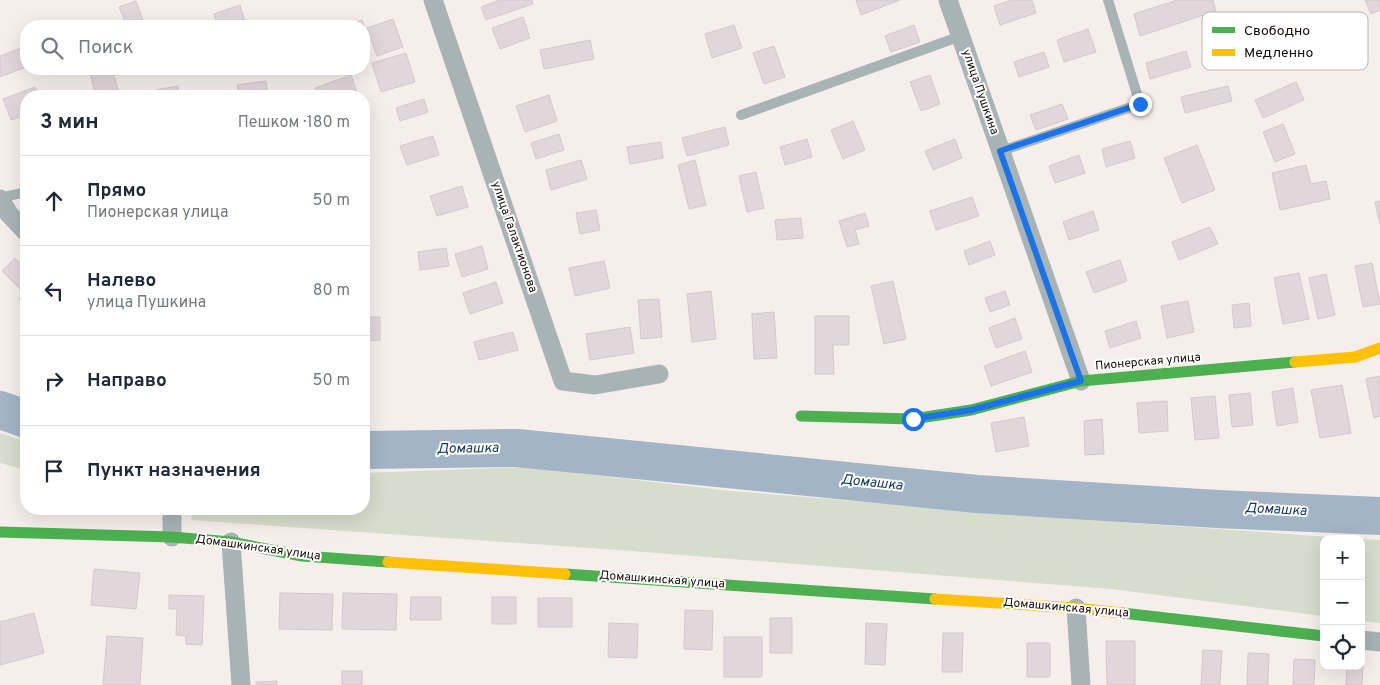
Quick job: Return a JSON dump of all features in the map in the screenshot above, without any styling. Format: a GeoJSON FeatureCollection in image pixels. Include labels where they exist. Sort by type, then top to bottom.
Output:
{"type":"FeatureCollection","features":[{"type":"Feature","properties":{"kind":"street","name":"улица Галактионова"},"geometry":{"type":"LineString","coordinates":[[433,0],[563,381],[594,385],[659,374]]}},
{"type":"Feature","properties":{"kind":"street","name":"улица Пушкина"},"geometry":{"type":"LineString","coordinates":[[948,0],[1081,381]]}},
{"type":"Feature","properties":{"kind":"street"},"geometry":{"type":"LineString","coordinates":[[0,198],[9,214],[20,226]]}},
{"type":"Feature","properties":{"kind":"street","name":"Пионерская улица"},"geometry":{"type":"LineString","coordinates":[[801,416],[913,419],[971,410],[1081,381],[1355,356],[1380,348]]}},
{"type":"Feature","properties":{"kind":"street"},"geometry":{"type":"LineString","coordinates":[[172,515],[172,537]]}},
{"type":"Feature","properties":{"kind":"street","name":"Домашкинская улица"},"geometry":{"type":"LineString","coordinates":[[0,532],[172,537],[231,542],[302,556],[1076,608],[1320,636]]}},
{"type":"Feature","properties":{"kind":"street"},"geometry":{"type":"LineString","coordinates":[[231,542],[241,685]]}},
{"type":"Feature","properties":{"kind":"street"},"geometry":{"type":"LineString","coordinates":[[1076,608],[1081,685]]}},
{"type":"Feature","properties":{"kind":"street"},"geometry":{"type":"LineString","coordinates":[[1365,640],[1380,642]]}},
{"type":"Feature","properties":{"kind":"lane"},"geometry":{"type":"LineString","coordinates":[[1000,151],[1140,104],[1108,0]]}},
{"type":"Feature","properties":{"kind":"lane"},"geometry":{"type":"LineString","coordinates":[[742,115],[960,36]]}},
{"type":"Feature","properties":{"kind":"lane"},"geometry":{"type":"LineString","coordinates":[[0,198],[20,193]]}},
{"type":"Feature","properties":{"kind":"green space"},"geometry":{"type":"Polygon","coordinates":[[[0,433],[20,440],[20,468],[0,463],[0,433]]]}},
{"type":"Feature","properties":{"kind":"green space"},"geometry":{"type":"Polygon","coordinates":[[[526,467],[731,491],[1061,518],[1320,536],[1320,615],[1111,589],[632,551],[191,520],[192,515],[370,515],[370,473],[526,467]]]}},
{"type":"Feature","properties":{"kind":"green space"},"geometry":{"type":"Polygon","coordinates":[[[1365,539],[1380,540],[1380,623],[1365,621],[1365,539]]]}},
{"type":"Feature","properties":{"kind":"building"},"geometry":{"type":"Polygon","coordinates":[[[500,0],[532,0],[533,4],[486,20],[481,7],[500,0]]]}},
{"type":"Feature","properties":{"kind":"building"},"geometry":{"type":"Polygon","coordinates":[[[856,0],[900,0],[861,15],[856,0]]]}},
{"type":"Feature","properties":{"kind":"building"},"geometry":{"type":"Polygon","coordinates":[[[1012,0],[1032,0],[1036,13],[1000,25],[994,6],[1012,0]]]}},
{"type":"Feature","properties":{"kind":"building"},"geometry":{"type":"Polygon","coordinates":[[[1177,0],[1213,0],[1216,11],[1202,12],[1202,16],[1140,36],[1134,14],[1177,0]]]}},
{"type":"Feature","properties":{"kind":"building"},"geometry":{"type":"Polygon","coordinates":[[[1365,0],[1380,0],[1380,10],[1371,14],[1365,0]]]}},
{"type":"Feature","properties":{"kind":"building"},"geometry":{"type":"Polygon","coordinates":[[[136,1],[143,20],[124,20],[119,7],[136,1]]]}},
{"type":"Feature","properties":{"kind":"building"},"geometry":{"type":"Polygon","coordinates":[[[240,5],[244,20],[216,20],[214,14],[240,5]]]}},
{"type":"Feature","properties":{"kind":"building"},"geometry":{"type":"Polygon","coordinates":[[[523,17],[530,38],[500,49],[492,28],[523,17]]]}},
{"type":"Feature","properties":{"kind":"building"},"geometry":{"type":"Polygon","coordinates":[[[393,19],[403,47],[377,56],[370,36],[370,27],[393,19]]]}},
{"type":"Feature","properties":{"kind":"building"},"geometry":{"type":"Polygon","coordinates":[[[734,25],[742,48],[712,58],[705,34],[734,25]]]}},
{"type":"Feature","properties":{"kind":"building"},"geometry":{"type":"Polygon","coordinates":[[[914,25],[920,42],[891,52],[885,36],[914,25]]]}},
{"type":"Feature","properties":{"kind":"building"},"geometry":{"type":"Polygon","coordinates":[[[1088,29],[1096,52],[1064,62],[1057,40],[1088,29]]]}},
{"type":"Feature","properties":{"kind":"building"},"geometry":{"type":"Polygon","coordinates":[[[590,40],[594,59],[544,69],[540,50],[590,40]]]}},
{"type":"Feature","properties":{"kind":"building"},"geometry":{"type":"Polygon","coordinates":[[[774,46],[785,77],[764,84],[753,53],[774,46]]]}},
{"type":"Feature","properties":{"kind":"building"},"geometry":{"type":"Polygon","coordinates":[[[20,48],[20,69],[0,77],[0,56],[20,48]]]}},
{"type":"Feature","properties":{"kind":"building"},"geometry":{"type":"Polygon","coordinates":[[[1186,51],[1191,67],[1150,79],[1146,63],[1186,51]]]}},
{"type":"Feature","properties":{"kind":"building"},"geometry":{"type":"Polygon","coordinates":[[[1044,52],[1049,67],[1019,77],[1014,62],[1044,52]]]}},
{"type":"Feature","properties":{"kind":"building"},"geometry":{"type":"Polygon","coordinates":[[[406,53],[415,82],[381,92],[372,63],[406,53]]]}},
{"type":"Feature","properties":{"kind":"building"},"geometry":{"type":"Polygon","coordinates":[[[90,75],[114,75],[118,90],[94,90],[90,75]]]}},
{"type":"Feature","properties":{"kind":"building"},"geometry":{"type":"Polygon","coordinates":[[[351,75],[356,90],[316,90],[315,88],[351,75]]]}},
{"type":"Feature","properties":{"kind":"building"},"geometry":{"type":"Polygon","coordinates":[[[930,75],[940,104],[921,111],[910,82],[930,75]]]}},
{"type":"Feature","properties":{"kind":"building"},"geometry":{"type":"Polygon","coordinates":[[[266,81],[267,90],[238,90],[237,85],[266,81]]]}},
{"type":"Feature","properties":{"kind":"building"},"geometry":{"type":"Polygon","coordinates":[[[1296,82],[1304,100],[1263,118],[1255,100],[1296,82]]]}},
{"type":"Feature","properties":{"kind":"building"},"geometry":{"type":"Polygon","coordinates":[[[178,86],[178,90],[156,90],[178,86]]]}},
{"type":"Feature","properties":{"kind":"building"},"geometry":{"type":"Polygon","coordinates":[[[1228,86],[1232,101],[1185,113],[1181,97],[1228,86]]]}},
{"type":"Feature","properties":{"kind":"building"},"geometry":{"type":"Polygon","coordinates":[[[20,93],[20,117],[11,120],[3,99],[20,93]]]}},
{"type":"Feature","properties":{"kind":"building"},"geometry":{"type":"Polygon","coordinates":[[[549,95],[557,121],[525,132],[516,106],[549,95]]]}},
{"type":"Feature","properties":{"kind":"building"},"geometry":{"type":"Polygon","coordinates":[[[424,99],[428,112],[400,121],[396,108],[424,99]]]}},
{"type":"Feature","properties":{"kind":"building"},"geometry":{"type":"Polygon","coordinates":[[[1062,104],[1068,119],[1036,130],[1030,115],[1062,104]]]}},
{"type":"Feature","properties":{"kind":"building"},"geometry":{"type":"Polygon","coordinates":[[[853,121],[865,150],[843,159],[831,130],[853,121]]]}},
{"type":"Feature","properties":{"kind":"building"},"geometry":{"type":"Polygon","coordinates":[[[1283,124],[1295,154],[1275,162],[1263,132],[1283,124]]]}},
{"type":"Feature","properties":{"kind":"building"},"geometry":{"type":"Polygon","coordinates":[[[725,127],[729,145],[687,156],[682,138],[725,127]]]}},
{"type":"Feature","properties":{"kind":"building"},"geometry":{"type":"Polygon","coordinates":[[[559,134],[564,150],[536,159],[531,143],[559,134]]]}},
{"type":"Feature","properties":{"kind":"building"},"geometry":{"type":"Polygon","coordinates":[[[433,136],[439,155],[407,165],[400,146],[433,136]]]}},
{"type":"Feature","properties":{"kind":"building"},"geometry":{"type":"Polygon","coordinates":[[[807,139],[812,157],[785,165],[780,147],[807,139]]]}},
{"type":"Feature","properties":{"kind":"building"},"geometry":{"type":"Polygon","coordinates":[[[955,139],[962,158],[933,170],[925,151],[955,139]]]}},
{"type":"Feature","properties":{"kind":"building"},"geometry":{"type":"Polygon","coordinates":[[[1130,141],[1135,158],[1106,167],[1102,149],[1130,141]]]}},
{"type":"Feature","properties":{"kind":"building"},"geometry":{"type":"Polygon","coordinates":[[[661,142],[663,158],[630,164],[627,147],[661,142]]]}},
{"type":"Feature","properties":{"kind":"building"},"geometry":{"type":"Polygon","coordinates":[[[1197,145],[1215,190],[1182,203],[1164,158],[1197,145]]]}},
{"type":"Feature","properties":{"kind":"building"},"geometry":{"type":"Polygon","coordinates":[[[1079,155],[1085,173],[1055,183],[1049,166],[1079,155]]]}},
{"type":"Feature","properties":{"kind":"building"},"geometry":{"type":"Polygon","coordinates":[[[581,160],[587,179],[551,190],[546,170],[581,160]]]}},
{"type":"Feature","properties":{"kind":"building"},"geometry":{"type":"Polygon","coordinates":[[[695,160],[706,205],[689,209],[678,165],[695,160]]]}},
{"type":"Feature","properties":{"kind":"building"},"geometry":{"type":"Polygon","coordinates":[[[1306,165],[1311,184],[1326,181],[1330,199],[1280,210],[1272,173],[1306,165]]]}},
{"type":"Feature","properties":{"kind":"building"},"geometry":{"type":"Polygon","coordinates":[[[756,172],[764,208],[747,212],[739,176],[756,172]]]}},
{"type":"Feature","properties":{"kind":"building"},"geometry":{"type":"Polygon","coordinates":[[[462,186],[468,207],[437,216],[430,196],[462,186]]]}},
{"type":"Feature","properties":{"kind":"building"},"geometry":{"type":"Polygon","coordinates":[[[972,197],[979,216],[936,230],[930,211],[972,197]]]}},
{"type":"Feature","properties":{"kind":"building"},"geometry":{"type":"Polygon","coordinates":[[[1380,201],[1380,224],[1375,202],[1380,201]]]}},
{"type":"Feature","properties":{"kind":"building"},"geometry":{"type":"Polygon","coordinates":[[[596,210],[600,230],[580,234],[576,213],[596,210]]]}},
{"type":"Feature","properties":{"kind":"building"},"geometry":{"type":"Polygon","coordinates":[[[1093,211],[1099,230],[1069,240],[1063,222],[1093,211]]]}},
{"type":"Feature","properties":{"kind":"building"},"geometry":{"type":"Polygon","coordinates":[[[865,213],[869,226],[855,230],[859,244],[847,247],[839,221],[865,213]]]}},
{"type":"Feature","properties":{"kind":"building"},"geometry":{"type":"Polygon","coordinates":[[[801,218],[803,238],[777,240],[775,220],[801,218]]]}},
{"type":"Feature","properties":{"kind":"building"},"geometry":{"type":"Polygon","coordinates":[[[1210,227],[1218,244],[1179,260],[1172,242],[1210,227]]]}},
{"type":"Feature","properties":{"kind":"building"},"geometry":{"type":"Polygon","coordinates":[[[990,241],[995,255],[969,265],[964,251],[990,241]]]}},
{"type":"Feature","properties":{"kind":"building"},"geometry":{"type":"Polygon","coordinates":[[[482,246],[488,269],[462,277],[455,254],[482,246]]]}},
{"type":"Feature","properties":{"kind":"building"},"geometry":{"type":"Polygon","coordinates":[[[446,248],[449,266],[420,270],[418,252],[446,248]]]}},
{"type":"Feature","properties":{"kind":"building"},"geometry":{"type":"Polygon","coordinates":[[[15,258],[20,263],[20,289],[2,271],[15,258]]]}},
{"type":"Feature","properties":{"kind":"building"},"geometry":{"type":"Polygon","coordinates":[[[1120,260],[1127,281],[1094,293],[1086,272],[1120,260]]]}},
{"type":"Feature","properties":{"kind":"building"},"geometry":{"type":"Polygon","coordinates":[[[604,261],[610,288],[575,296],[569,268],[604,261]]]}},
{"type":"Feature","properties":{"kind":"building"},"geometry":{"type":"Polygon","coordinates":[[[1372,263],[1380,304],[1363,307],[1355,266],[1372,263]]]}},
{"type":"Feature","properties":{"kind":"building"},"geometry":{"type":"Polygon","coordinates":[[[1299,273],[1309,319],[1283,324],[1274,278],[1299,273]]]}},
{"type":"Feature","properties":{"kind":"building"},"geometry":{"type":"Polygon","coordinates":[[[1326,274],[1335,315],[1318,319],[1309,278],[1326,274]]]}},
{"type":"Feature","properties":{"kind":"building"},"geometry":{"type":"Polygon","coordinates":[[[893,281],[906,339],[884,344],[871,286],[893,281]]]}},
{"type":"Feature","properties":{"kind":"building"},"geometry":{"type":"Polygon","coordinates":[[[496,282],[503,303],[470,314],[463,293],[496,282]]]}},
{"type":"Feature","properties":{"kind":"building"},"geometry":{"type":"Polygon","coordinates":[[[711,291],[716,339],[692,342],[687,294],[711,291]]]}},
{"type":"Feature","properties":{"kind":"building"},"geometry":{"type":"Polygon","coordinates":[[[1005,291],[1010,305],[990,312],[985,298],[1005,291]]]}},
{"type":"Feature","properties":{"kind":"building"},"geometry":{"type":"Polygon","coordinates":[[[659,299],[662,337],[641,339],[638,300],[659,299]]]}},
{"type":"Feature","properties":{"kind":"building"},"geometry":{"type":"Polygon","coordinates":[[[1188,301],[1194,332],[1167,338],[1161,306],[1188,301]]]}},
{"type":"Feature","properties":{"kind":"building"},"geometry":{"type":"Polygon","coordinates":[[[1249,303],[1251,326],[1234,328],[1232,305],[1249,303]]]}},
{"type":"Feature","properties":{"kind":"building"},"geometry":{"type":"Polygon","coordinates":[[[774,312],[777,358],[754,359],[752,314],[774,312]]]}},
{"type":"Feature","properties":{"kind":"building"},"geometry":{"type":"Polygon","coordinates":[[[815,316],[849,316],[849,345],[833,345],[834,374],[815,374],[815,316]]]}},
{"type":"Feature","properties":{"kind":"building"},"geometry":{"type":"Polygon","coordinates":[[[370,317],[380,317],[380,340],[370,341],[370,317]]]}},
{"type":"Feature","properties":{"kind":"building"},"geometry":{"type":"Polygon","coordinates":[[[1015,318],[1022,339],[996,348],[989,328],[1015,318]]]}},
{"type":"Feature","properties":{"kind":"building"},"geometry":{"type":"Polygon","coordinates":[[[1136,321],[1141,338],[1110,348],[1105,331],[1136,321]]]}},
{"type":"Feature","properties":{"kind":"building"},"geometry":{"type":"Polygon","coordinates":[[[630,327],[634,353],[590,360],[586,334],[630,327]]]}},
{"type":"Feature","properties":{"kind":"building"},"geometry":{"type":"Polygon","coordinates":[[[513,332],[518,350],[479,360],[474,342],[513,332]]]}},
{"type":"Feature","properties":{"kind":"building"},"geometry":{"type":"Polygon","coordinates":[[[1025,351],[1032,372],[991,386],[984,366],[1025,351]]]}},
{"type":"Feature","properties":{"kind":"building"},"geometry":{"type":"Polygon","coordinates":[[[1380,376],[1380,416],[1374,418],[1366,379],[1380,376]]]}},
{"type":"Feature","properties":{"kind":"building"},"geometry":{"type":"Polygon","coordinates":[[[1342,385],[1351,433],[1320,438],[1311,390],[1342,385]]]}},
{"type":"Feature","properties":{"kind":"building"},"geometry":{"type":"Polygon","coordinates":[[[1293,388],[1298,422],[1277,426],[1272,392],[1293,388]]]}},
{"type":"Feature","properties":{"kind":"building"},"geometry":{"type":"Polygon","coordinates":[[[1250,393],[1253,425],[1232,427],[1229,395],[1250,393]]]}},
{"type":"Feature","properties":{"kind":"building"},"geometry":{"type":"Polygon","coordinates":[[[1215,396],[1219,438],[1195,440],[1191,398],[1215,396]]]}},
{"type":"Feature","properties":{"kind":"building"},"geometry":{"type":"Polygon","coordinates":[[[1167,401],[1168,431],[1139,433],[1137,403],[1167,401]]]}},
{"type":"Feature","properties":{"kind":"building"},"geometry":{"type":"Polygon","coordinates":[[[1024,417],[1029,446],[996,452],[991,423],[1024,417]]]}},
{"type":"Feature","properties":{"kind":"building"},"geometry":{"type":"Polygon","coordinates":[[[1102,419],[1104,454],[1085,455],[1084,421],[1102,419]]]}},
{"type":"Feature","properties":{"kind":"building"},"geometry":{"type":"Polygon","coordinates":[[[94,569],[140,573],[136,609],[91,605],[94,569]]]}},
{"type":"Feature","properties":{"kind":"building"},"geometry":{"type":"Polygon","coordinates":[[[280,593],[333,594],[332,630],[279,629],[280,593]]]}},
{"type":"Feature","properties":{"kind":"building"},"geometry":{"type":"Polygon","coordinates":[[[343,593],[397,594],[396,630],[342,629],[343,593]]]}},
{"type":"Feature","properties":{"kind":"building"},"geometry":{"type":"Polygon","coordinates":[[[169,595],[204,596],[202,645],[186,644],[186,636],[176,635],[177,609],[169,609],[169,595]]]}},
{"type":"Feature","properties":{"kind":"building"},"geometry":{"type":"Polygon","coordinates":[[[411,597],[441,597],[441,620],[410,620],[411,597]]]}},
{"type":"Feature","properties":{"kind":"building"},"geometry":{"type":"Polygon","coordinates":[[[492,597],[516,597],[516,624],[492,624],[492,597]]]}},
{"type":"Feature","properties":{"kind":"building"},"geometry":{"type":"Polygon","coordinates":[[[538,598],[572,598],[572,627],[538,627],[538,598]]]}},
{"type":"Feature","properties":{"kind":"building"},"geometry":{"type":"Polygon","coordinates":[[[685,610],[713,611],[712,650],[684,649],[685,610]]]}},
{"type":"Feature","properties":{"kind":"building"},"geometry":{"type":"Polygon","coordinates":[[[34,613],[44,653],[0,665],[0,622],[34,613]]]}},
{"type":"Feature","properties":{"kind":"building"},"geometry":{"type":"Polygon","coordinates":[[[770,618],[792,618],[792,653],[770,653],[770,618]]]}},
{"type":"Feature","properties":{"kind":"building"},"geometry":{"type":"Polygon","coordinates":[[[609,623],[638,624],[637,658],[608,657],[609,623]]]}},
{"type":"Feature","properties":{"kind":"building"},"geometry":{"type":"Polygon","coordinates":[[[866,623],[887,624],[885,665],[865,664],[866,623]]]}},
{"type":"Feature","properties":{"kind":"building"},"geometry":{"type":"Polygon","coordinates":[[[943,633],[963,633],[962,672],[942,672],[943,633]]]}},
{"type":"Feature","properties":{"kind":"building"},"geometry":{"type":"Polygon","coordinates":[[[107,636],[143,638],[140,685],[103,685],[107,636]]]}},
{"type":"Feature","properties":{"kind":"building"},"geometry":{"type":"Polygon","coordinates":[[[724,637],[762,637],[762,677],[724,677],[724,637]]]}},
{"type":"Feature","properties":{"kind":"building"},"geometry":{"type":"Polygon","coordinates":[[[1106,641],[1135,641],[1135,685],[1107,685],[1106,641]]]}},
{"type":"Feature","properties":{"kind":"building"},"geometry":{"type":"Polygon","coordinates":[[[1027,643],[1050,643],[1050,677],[1027,677],[1027,643]]]}},
{"type":"Feature","properties":{"kind":"building"},"geometry":{"type":"Polygon","coordinates":[[[1203,650],[1222,651],[1220,685],[1201,685],[1203,650]]]}},
{"type":"Feature","properties":{"kind":"building"},"geometry":{"type":"Polygon","coordinates":[[[1248,653],[1269,654],[1268,685],[1247,685],[1248,653]]]}},
{"type":"Feature","properties":{"kind":"building"},"geometry":{"type":"Polygon","coordinates":[[[1294,659],[1315,660],[1314,685],[1293,685],[1294,659]]]}},
{"type":"Feature","properties":{"kind":"building"},"geometry":{"type":"Polygon","coordinates":[[[1347,670],[1363,670],[1362,685],[1346,685],[1347,670]]]}},
{"type":"Feature","properties":{"kind":"building"},"geometry":{"type":"Polygon","coordinates":[[[342,671],[362,671],[362,685],[342,685],[342,671]]]}},
{"type":"Feature","properties":{"kind":"building"},"geometry":{"type":"Polygon","coordinates":[[[277,681],[277,685],[256,685],[256,682],[277,681]]]}},
{"type":"Feature","properties":{"kind":"waterway","name":"Домашка"},"geometry":{"type":"LineString","coordinates":[[0,410],[20,417]]}},
{"type":"Feature","properties":{"kind":"waterway","name":"Домашка"},"geometry":{"type":"LineString","coordinates":[[370,450],[517,448],[977,494],[1217,509],[1380,516]]}},
{"type":"Feature","properties":{"kind":"traffic: fast"},"geometry":{"type":"LineString","coordinates":[[801,416],[913,419],[971,410],[1081,381],[1295,362]]}},
{"type":"Feature","properties":{"kind":"traffic: fast"},"geometry":{"type":"LineString","coordinates":[[0,532],[172,537],[231,542],[302,556],[388,562]]}},
{"type":"Feature","properties":{"kind":"traffic: fast"},"geometry":{"type":"LineString","coordinates":[[565,574],[935,599]]}},
{"type":"Feature","properties":{"kind":"traffic: fast"},"geometry":{"type":"LineString","coordinates":[[1122,613],[1320,636]]}},
{"type":"Feature","properties":{"kind":"traffic: slow"},"geometry":{"type":"LineString","coordinates":[[1295,362],[1355,357],[1380,348]]}},
{"type":"Feature","properties":{"kind":"traffic: slow"},"geometry":{"type":"LineString","coordinates":[[388,562],[565,574]]}},
{"type":"Feature","properties":{"kind":"traffic: slow"},"geometry":{"type":"LineString","coordinates":[[935,599],[1076,608],[1122,613]]}},
{"type":"Feature","properties":{"kind":"route"},"geometry":{"type":"LineString","coordinates":[[913,419],[971,410],[1081,381],[1000,151],[1140,104]]}}]}
